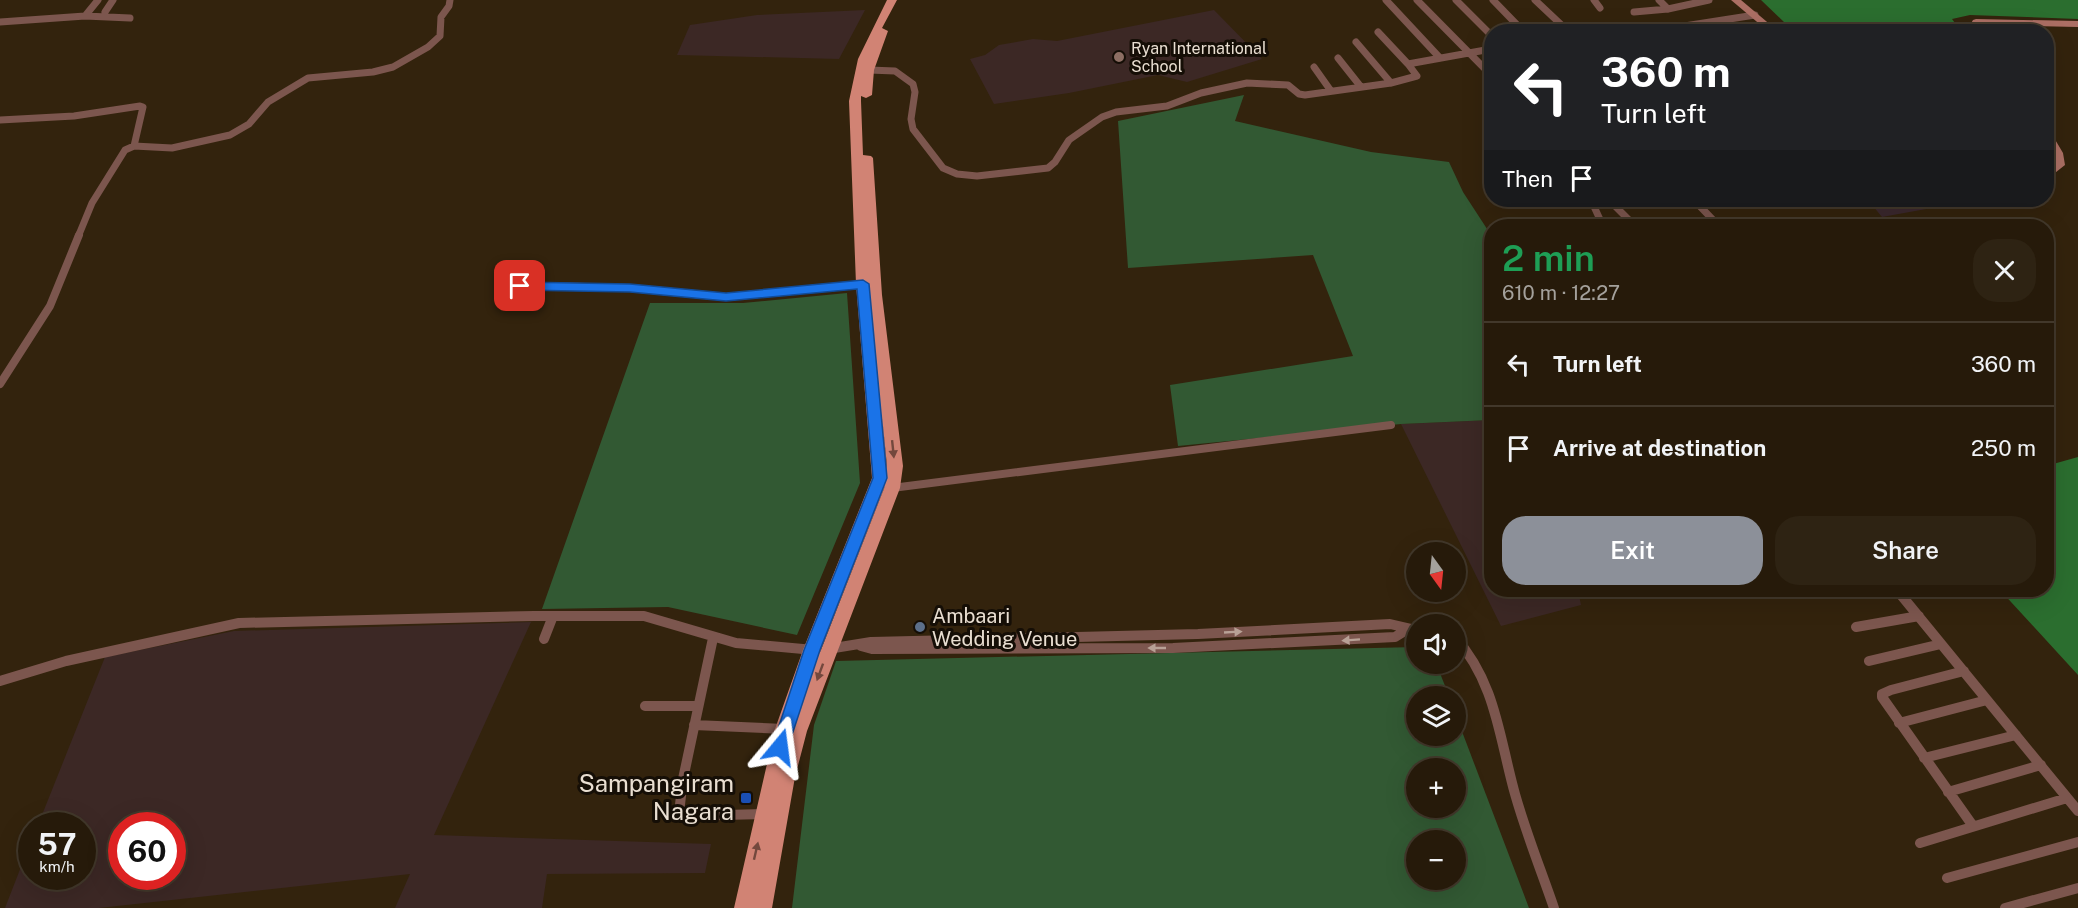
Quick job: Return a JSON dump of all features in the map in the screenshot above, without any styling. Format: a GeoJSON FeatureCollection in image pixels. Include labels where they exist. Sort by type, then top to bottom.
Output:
{"type":"FeatureCollection","features":[{"type":"Feature","properties":{"kind":"main road"},"geometry":{"type":"LineString","coordinates":[[762,908],[771,807],[784,729],[812,650],[880,478],[869,284],[855,101],[858,70],[871,35],[892,0]]}},
{"type":"Feature","properties":{"kind":"main road"},"geometry":{"type":"LineString","coordinates":[[744,908],[771,807],[828,649],[892,488],[895,466],[893,447],[869,284],[865,99],[869,70],[879,39],[900,0]]}},
{"type":"Feature","properties":{"kind":"main road"},"geometry":{"type":"LineString","coordinates":[[1735,0],[1766,24]]}},
{"type":"Feature","properties":{"kind":"main road"},"geometry":{"type":"LineString","coordinates":[[1975,24],[1976,22],[2078,24]]}},
{"type":"Feature","properties":{"kind":"main road"},"geometry":{"type":"LineString","coordinates":[[2054,146],[2060,165],[2054,170]]}},
{"type":"Feature","properties":{"kind":"street"},"geometry":{"type":"LineString","coordinates":[[85,16],[98,0]]}},
{"type":"Feature","properties":{"kind":"street"},"geometry":{"type":"LineString","coordinates":[[105,12],[114,0]]}},
{"type":"Feature","properties":{"kind":"street"},"geometry":{"type":"LineString","coordinates":[[0,384],[50,306],[95,197],[123,153],[134,146],[164,148],[210,141],[238,131],[249,124],[268,102],[308,78],[373,72],[402,63],[428,47],[440,36],[441,16],[449,6],[450,0]]}},
{"type":"Feature","properties":{"kind":"street"},"geometry":{"type":"LineString","coordinates":[[1386,0],[1440,58]]}},
{"type":"Feature","properties":{"kind":"street"},"geometry":{"type":"LineString","coordinates":[[1417,0],[1484,68]]}},
{"type":"Feature","properties":{"kind":"street"},"geometry":{"type":"LineString","coordinates":[[1456,0],[1484,28]]}},
{"type":"Feature","properties":{"kind":"street"},"geometry":{"type":"LineString","coordinates":[[1493,0],[1516,24]]}},
{"type":"Feature","properties":{"kind":"street"},"geometry":{"type":"LineString","coordinates":[[1535,0],[1560,24]]}},
{"type":"Feature","properties":{"kind":"street"},"geometry":{"type":"LineString","coordinates":[[1594,0],[1600,8]]}},
{"type":"Feature","properties":{"kind":"street"},"geometry":{"type":"LineString","coordinates":[[1659,0],[1668,9]]}},
{"type":"Feature","properties":{"kind":"street"},"geometry":{"type":"LineString","coordinates":[[1634,12],[1668,9],[1709,0]]}},
{"type":"Feature","properties":{"kind":"street"},"geometry":{"type":"LineString","coordinates":[[1699,24],[1755,15]]}},
{"type":"Feature","properties":{"kind":"street"},"geometry":{"type":"LineString","coordinates":[[0,22],[85,16],[130,18]]}},
{"type":"Feature","properties":{"kind":"street"},"geometry":{"type":"LineString","coordinates":[[869,70],[895,71],[911,81],[915,92],[911,119],[913,129],[937,164],[949,171],[967,176],[1048,168],[1055,162],[1069,140],[1102,117],[1116,112],[1167,106],[1202,93],[1246,83],[1288,85],[1302,95],[1391,83],[1417,76],[1378,32]]}},
{"type":"Feature","properties":{"kind":"street"},"geometry":{"type":"LineString","coordinates":[[1356,42],[1391,83]]}},
{"type":"Feature","properties":{"kind":"street"},"geometry":{"type":"LineString","coordinates":[[1407,64],[1484,50]]}},
{"type":"Feature","properties":{"kind":"street"},"geometry":{"type":"LineString","coordinates":[[1338,58],[1360,87]]}},
{"type":"Feature","properties":{"kind":"street"},"geometry":{"type":"LineString","coordinates":[[1314,67],[1331,91]]}},
{"type":"Feature","properties":{"kind":"street"},"geometry":{"type":"LineString","coordinates":[[0,120],[74,116],[140,106],[142,107],[134,146]]}},
{"type":"Feature","properties":{"kind":"street"},"geometry":{"type":"LineString","coordinates":[[1616,207],[1628,219]]}},
{"type":"Feature","properties":{"kind":"street"},"geometry":{"type":"LineString","coordinates":[[1701,207],[1713,219]]}},
{"type":"Feature","properties":{"kind":"street"},"geometry":{"type":"LineString","coordinates":[[501,285],[630,288],[726,297],[869,284]]}},
{"type":"Feature","properties":{"kind":"street"},"geometry":{"type":"LineString","coordinates":[[892,488],[1391,425]]}},
{"type":"Feature","properties":{"kind":"street"},"geometry":{"type":"LineString","coordinates":[[1903,597],[2078,811]]}},
{"type":"Feature","properties":{"kind":"street"},"geometry":{"type":"LineString","coordinates":[[544,639],[553,616]]}},
{"type":"Feature","properties":{"kind":"street"},"geometry":{"type":"LineString","coordinates":[[0,681],[66,662],[240,623],[644,616],[736,644],[812,650],[860,645],[872,649],[1173,648],[1395,637],[1406,632]]}},
{"type":"Feature","properties":{"kind":"street"},"geometry":{"type":"LineString","coordinates":[[1856,627],[1919,616]]}},
{"type":"Feature","properties":{"kind":"street"},"geometry":{"type":"LineString","coordinates":[[713,638],[678,808],[684,816],[771,807]]}},
{"type":"Feature","properties":{"kind":"street"},"geometry":{"type":"LineString","coordinates":[[1869,661],[1941,644]]}},
{"type":"Feature","properties":{"kind":"street"},"geometry":{"type":"LineString","coordinates":[[1466,646],[1487,687],[1515,794],[1554,908]]}},
{"type":"Feature","properties":{"kind":"street"},"geometry":{"type":"LineString","coordinates":[[1964,671],[1882,694],[1884,702],[1973,826]]}},
{"type":"Feature","properties":{"kind":"street"},"geometry":{"type":"LineString","coordinates":[[1899,723],[1987,700]]}},
{"type":"Feature","properties":{"kind":"street"},"geometry":{"type":"LineString","coordinates":[[645,706],[698,706]]}},
{"type":"Feature","properties":{"kind":"street"},"geometry":{"type":"LineString","coordinates":[[694,725],[784,729]]}},
{"type":"Feature","properties":{"kind":"street"},"geometry":{"type":"LineString","coordinates":[[1924,758],[2016,735]]}},
{"type":"Feature","properties":{"kind":"street"},"geometry":{"type":"LineString","coordinates":[[1948,792],[2041,765]]}},
{"type":"Feature","properties":{"kind":"street"},"geometry":{"type":"LineString","coordinates":[[1920,843],[2067,798]]}},
{"type":"Feature","properties":{"kind":"street"},"geometry":{"type":"LineString","coordinates":[[1947,878],[2078,842]]}},
{"type":"Feature","properties":{"kind":"street"},"geometry":{"type":"LineString","coordinates":[[2005,908],[2078,888]]}},
{"type":"Feature","properties":{"kind":"shaded area"},"geometry":{"type":"Polygon","coordinates":[[[865,10],[839,59],[677,55],[690,25],[757,15],[865,10]]]}},
{"type":"Feature","properties":{"kind":"shaded area","name":"Ryan International School"},"geometry":{"type":"Polygon","coordinates":[[[1214,10],[1262,59],[1187,82],[1158,75],[1069,93],[994,104],[970,59],[985,55],[999,45],[1033,39],[1057,41],[1214,10]]]}},
{"type":"Feature","properties":{"kind":"shaded area"},"geometry":{"type":"Polygon","coordinates":[[[1874,207],[1937,207],[1882,217],[1874,207]]]}},
{"type":"Feature","properties":{"kind":"shaded area"},"geometry":{"type":"Polygon","coordinates":[[[1484,420],[1484,592],[1466,555],[1466,542],[1459,542],[1401,424],[1484,420]]]}},
{"type":"Feature","properties":{"kind":"shaded area"},"geometry":{"type":"Polygon","coordinates":[[[1487,597],[1579,597],[1581,605],[1501,626],[1487,597]]]}},
{"type":"Feature","properties":{"kind":"shaded area"},"geometry":{"type":"Polygon","coordinates":[[[531,622],[434,835],[711,844],[705,873],[547,874],[542,908],[395,908],[410,874],[99,908],[5,908],[18,874],[18,890],[96,890],[96,812],[43,812],[105,657],[234,631],[531,622]]]}},
{"type":"Feature","properties":{"kind":"green space"},"geometry":{"type":"Polygon","coordinates":[[[1761,0],[2078,0],[2078,19],[1970,15],[1952,19],[1956,24],[1787,24],[1761,0]]]}},
{"type":"Feature","properties":{"kind":"green space"},"geometry":{"type":"Polygon","coordinates":[[[1244,95],[1235,121],[1371,152],[1449,162],[1463,192],[1484,224],[1484,420],[1401,424],[1178,446],[1170,385],[1353,356],[1313,255],[1128,268],[1118,121],[1244,95]]]}},
{"type":"Feature","properties":{"kind":"green space"},"geometry":{"type":"Polygon","coordinates":[[[847,293],[860,483],[797,635],[668,607],[542,609],[650,303],[743,303],[847,293]]]}},
{"type":"Feature","properties":{"kind":"green space"},"geometry":{"type":"Polygon","coordinates":[[[2078,457],[2078,675],[2006,597],[2054,597],[2054,464],[2078,457]]]}},
{"type":"Feature","properties":{"kind":"green space"},"geometry":{"type":"Polygon","coordinates":[[[1406,647],[1406,674],[1440,674],[1445,686],[1406,686],[1406,746],[1466,746],[1466,742],[1529,908],[792,908],[814,725],[836,661],[1406,647]]]}},
{"type":"Feature","properties":{"kind":"place","name":"Ryan International School"},"geometry":{"type":"Point","coordinates":[1119,57]}},
{"type":"Feature","properties":{"kind":"place","name":"Ambaari Wedding Venue"},"geometry":{"type":"Point","coordinates":[920,627]}},
{"type":"Feature","properties":{"kind":"place","name":"Sampangiram Nagara"},"geometry":{"type":"Point","coordinates":[746,798]}},
{"type":"Feature","properties":{"kind":"route"},"geometry":{"type":"LineString","coordinates":[[520,286],[630,288],[685,295],[745,297],[863,284],[880,478],[812,650],[784,729],[780,747]]}}]}
